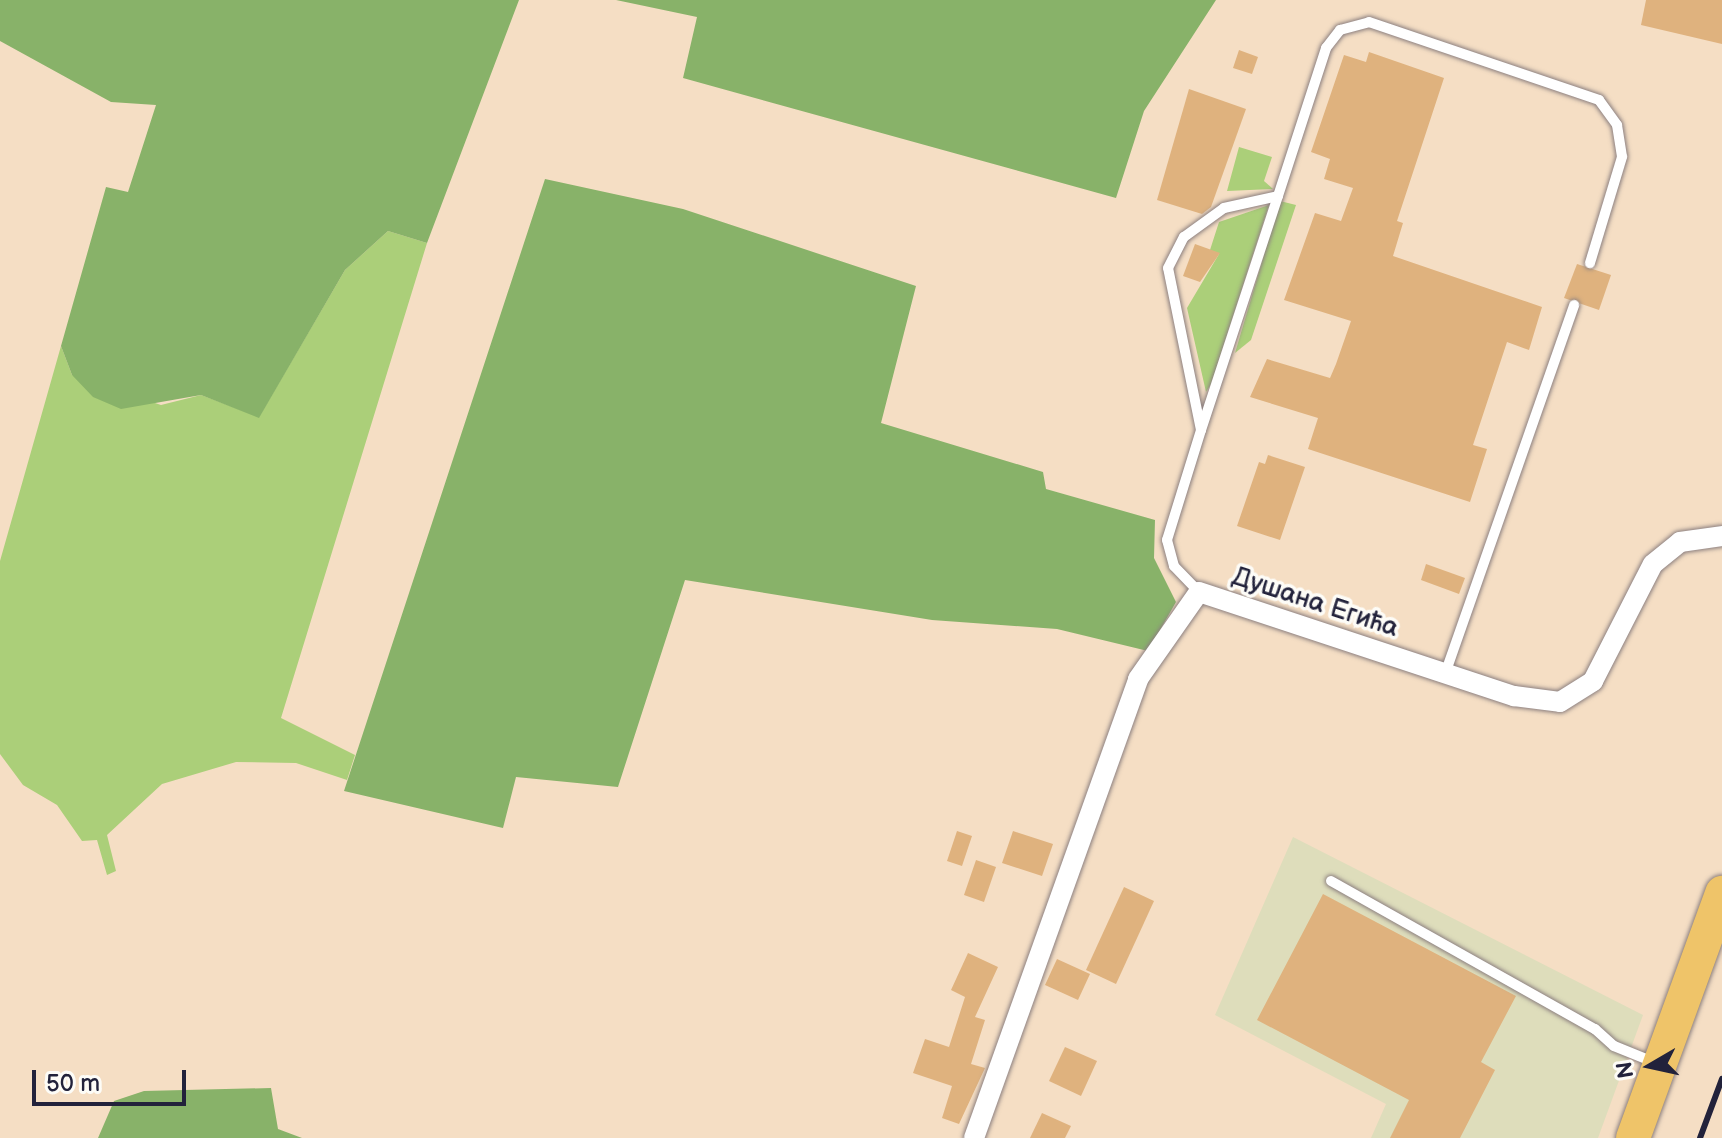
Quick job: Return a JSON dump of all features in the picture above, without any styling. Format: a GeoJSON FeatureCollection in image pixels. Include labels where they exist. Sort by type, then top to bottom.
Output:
{"type":"FeatureCollection","features":[{"type":"Feature","properties":{"kind":"main road"},"geometry":{"type":"LineString","coordinates":[[1633,1138],[1722,893]]}},
{"type":"Feature","properties":{"kind":"street","name":"Душана Егића"},"geometry":{"type":"LineString","coordinates":[[974,1138],[1138,679],[1199,592],[1445,674],[1540,702],[1570,699],[1593,681],[1653,564],[1680,542],[1722,536]]}},
{"type":"Feature","properties":{"kind":"lane"},"geometry":{"type":"LineString","coordinates":[[1199,592],[1174,566],[1167,540],[1326,48],[1340,30],[1369,22],[1599,100],[1617,125],[1622,157],[1590,263]]}},
{"type":"Feature","properties":{"kind":"lane"},"geometry":{"type":"LineString","coordinates":[[1201,430],[1168,268],[1184,237],[1224,208],[1278,196]]}},
{"type":"Feature","properties":{"kind":"lane"},"geometry":{"type":"LineString","coordinates":[[1445,674],[1574,305]]}},
{"type":"Feature","properties":{"kind":"lane"},"geometry":{"type":"LineString","coordinates":[[1331,881],[1595,1029],[1614,1046],[1660,1064]]}},
{"type":"Feature","properties":{"kind":"shaded area"},"geometry":{"type":"Polygon","coordinates":[[[1293,837],[1643,1015],[1598,1138],[1371,1138],[1386,1104],[1215,1015],[1293,837]]]}},
{"type":"Feature","properties":{"kind":"green space"},"geometry":{"type":"Polygon","coordinates":[[[0,0],[519,0],[427,243],[388,231],[345,270],[259,418],[201,395],[121,409],[93,397],[72,375],[61,346],[106,187],[128,192],[156,105],[111,102],[0,41],[0,0]]]}},
{"type":"Feature","properties":{"kind":"green space"},"geometry":{"type":"Polygon","coordinates":[[[616,0],[1216,0],[1144,111],[1116,198],[683,78],[697,17],[616,0]]]}},
{"type":"Feature","properties":{"kind":"green space"},"geometry":{"type":"Polygon","coordinates":[[[1239,147],[1272,157],[1264,181],[1273,189],[1227,191],[1239,147]]]}},
{"type":"Feature","properties":{"kind":"green space"},"geometry":{"type":"Polygon","coordinates":[[[545,179],[683,209],[916,286],[881,423],[1043,472],[1046,489],[1155,520],[1154,558],[1176,602],[1148,651],[1057,629],[932,620],[685,580],[618,787],[516,777],[503,828],[344,791],[545,179]]]}},
{"type":"Feature","properties":{"kind":"green space"},"geometry":{"type":"Polygon","coordinates":[[[1280,201],[1296,205],[1251,340],[1235,353],[1280,201]]]}},
{"type":"Feature","properties":{"kind":"green space"},"geometry":{"type":"Polygon","coordinates":[[[1269,205],[1206,392],[1187,308],[1219,254],[1210,250],[1219,222],[1269,205]]]}},
{"type":"Feature","properties":{"kind":"green space"},"geometry":{"type":"Polygon","coordinates":[[[388,231],[427,243],[281,718],[355,755],[347,780],[296,763],[236,762],[162,784],[107,835],[116,871],[107,875],[97,840],[82,841],[57,805],[23,785],[0,754],[0,561],[61,346],[72,375],[161,405],[201,395],[259,417],[345,270],[388,231]]]}},
{"type":"Feature","properties":{"kind":"green space"},"geometry":{"type":"Polygon","coordinates":[[[271,1088],[278,1129],[302,1138],[98,1138],[114,1101],[144,1091],[271,1088]]]}},
{"type":"Feature","properties":{"kind":"building"},"geometry":{"type":"Polygon","coordinates":[[[1646,0],[1722,0],[1722,44],[1641,25],[1646,0]]]}},
{"type":"Feature","properties":{"kind":"building"},"geometry":{"type":"Polygon","coordinates":[[[1239,50],[1258,57],[1252,74],[1233,68],[1239,50]]]}},
{"type":"Feature","properties":{"kind":"building"},"geometry":{"type":"Polygon","coordinates":[[[1369,52],[1444,78],[1397,221],[1403,223],[1393,256],[1542,307],[1529,350],[1507,342],[1473,445],[1487,449],[1470,502],[1308,449],[1318,418],[1250,397],[1267,359],[1330,378],[1351,321],[1284,300],[1315,213],[1341,221],[1353,188],[1324,179],[1330,159],[1311,152],[1344,55],[1366,62],[1369,52]]]}},
{"type":"Feature","properties":{"kind":"building"},"geometry":{"type":"Polygon","coordinates":[[[1189,89],[1246,109],[1211,207],[1202,214],[1157,200],[1189,89]]]}},
{"type":"Feature","properties":{"kind":"building"},"geometry":{"type":"Polygon","coordinates":[[[1195,244],[1220,253],[1200,282],[1183,276],[1195,244]]]}},
{"type":"Feature","properties":{"kind":"building"},"geometry":{"type":"Polygon","coordinates":[[[1577,264],[1611,275],[1599,310],[1564,298],[1577,264]]]}},
{"type":"Feature","properties":{"kind":"building"},"geometry":{"type":"Polygon","coordinates":[[[1268,455],[1305,467],[1280,540],[1237,526],[1259,462],[1265,464],[1268,455]]]}},
{"type":"Feature","properties":{"kind":"building"},"geometry":{"type":"Polygon","coordinates":[[[1426,564],[1465,578],[1459,594],[1421,580],[1426,564]]]}},
{"type":"Feature","properties":{"kind":"building"},"geometry":{"type":"Polygon","coordinates":[[[957,831],[972,836],[962,866],[947,861],[957,831]]]}},
{"type":"Feature","properties":{"kind":"building"},"geometry":{"type":"Polygon","coordinates":[[[1013,831],[1053,844],[1042,876],[1002,863],[1013,831]]]}},
{"type":"Feature","properties":{"kind":"building"},"geometry":{"type":"Polygon","coordinates":[[[976,860],[996,867],[984,902],[964,895],[976,860]]]}},
{"type":"Feature","properties":{"kind":"building"},"geometry":{"type":"Polygon","coordinates":[[[1124,887],[1154,901],[1116,984],[1086,970],[1124,887]]]}},
{"type":"Feature","properties":{"kind":"building"},"geometry":{"type":"Polygon","coordinates":[[[1323,894],[1516,996],[1481,1062],[1495,1070],[1460,1138],[1390,1138],[1409,1100],[1257,1020],[1323,894]]]}},
{"type":"Feature","properties":{"kind":"building"},"geometry":{"type":"Polygon","coordinates":[[[968,953],[998,967],[975,1017],[985,1020],[971,1064],[985,1068],[959,1124],[942,1118],[952,1086],[913,1073],[925,1039],[949,1047],[965,997],[951,990],[968,953]]]}},
{"type":"Feature","properties":{"kind":"building"},"geometry":{"type":"Polygon","coordinates":[[[1057,959],[1090,974],[1078,1000],[1045,985],[1057,959]]]}},
{"type":"Feature","properties":{"kind":"building"},"geometry":{"type":"Polygon","coordinates":[[[1065,1047],[1097,1061],[1081,1096],[1049,1081],[1065,1047]]]}},
{"type":"Feature","properties":{"kind":"building"},"geometry":{"type":"Polygon","coordinates":[[[1042,1113],[1071,1126],[1065,1138],[1030,1138],[1042,1113]]]}},
{"type":"Feature","properties":{"kind":"railway"},"geometry":{"type":"LineString","coordinates":[[1700,1138],[1722,1079]]}}]}
